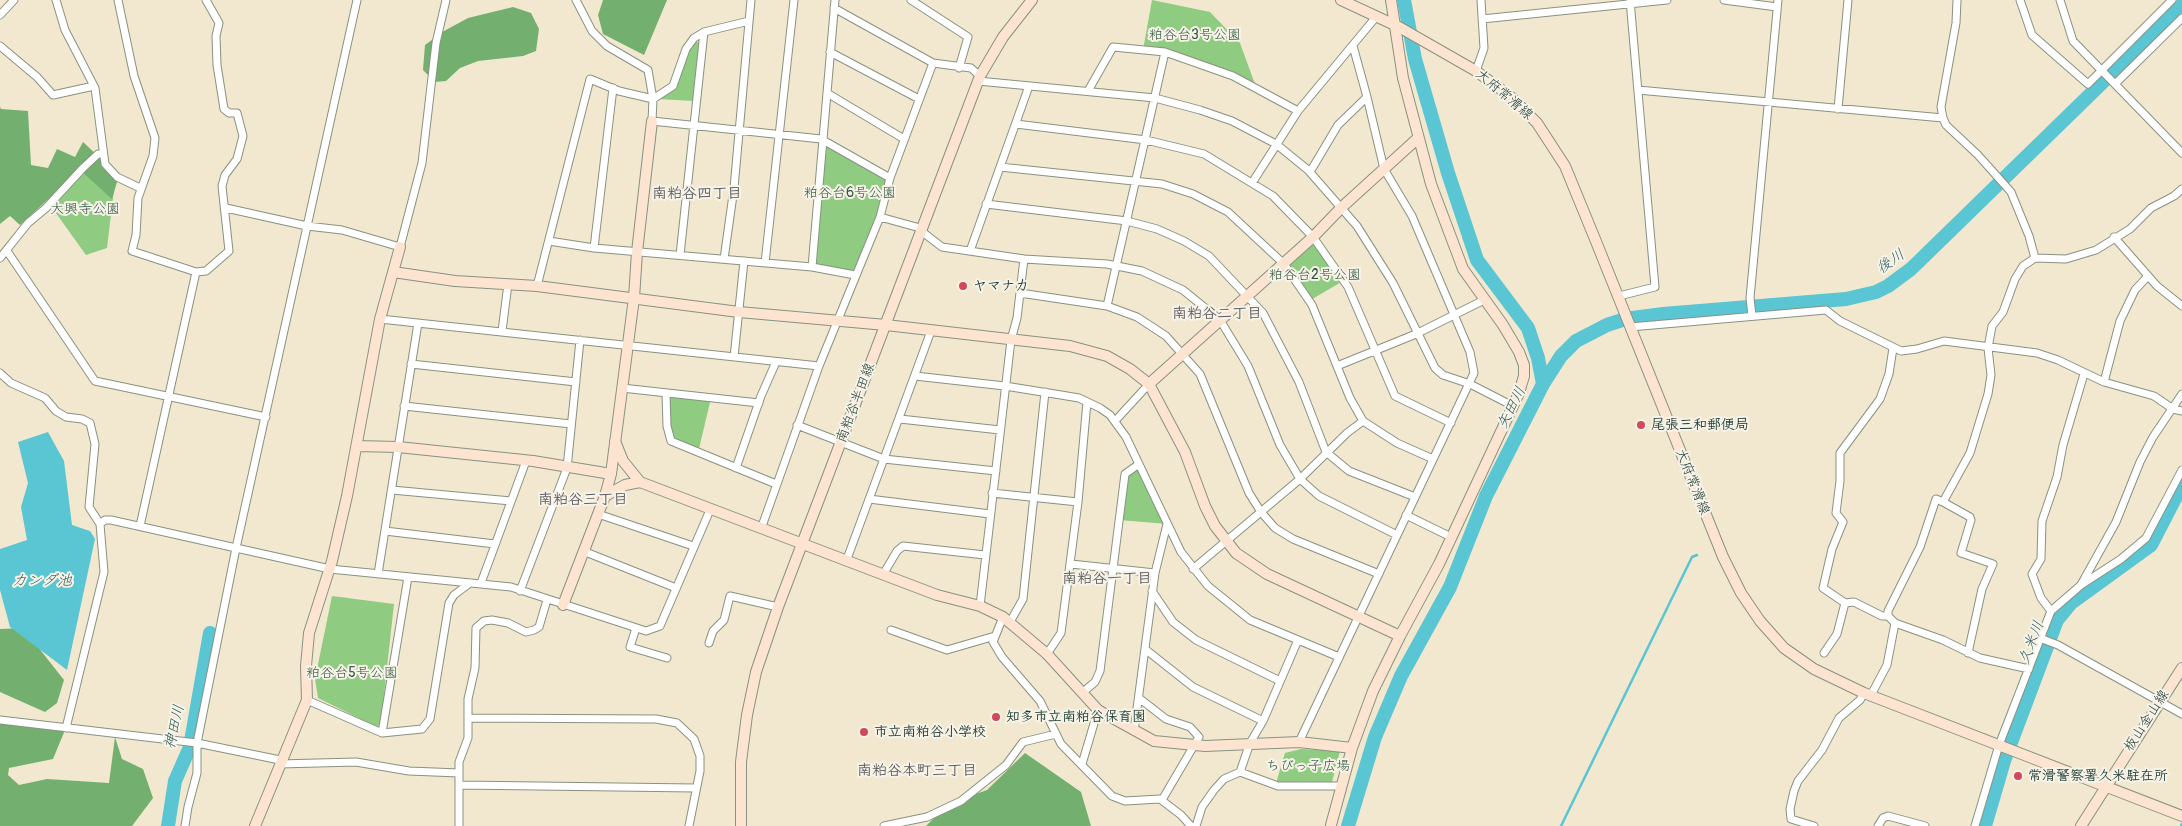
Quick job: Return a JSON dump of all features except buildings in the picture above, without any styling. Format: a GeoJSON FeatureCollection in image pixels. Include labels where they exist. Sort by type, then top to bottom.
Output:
{"type":"FeatureCollection","features":[{"type":"Feature","properties":{"kind":"street"},"geometry":{"type":"LineString","coordinates":[[0,15],[14,0]]}},
{"type":"Feature","properties":{"kind":"street"},"geometry":{"type":"LineString","coordinates":[[56,0],[65,30],[94,86],[102,154],[105,164],[127,183],[140,188]]}},
{"type":"Feature","properties":{"kind":"street"},"geometry":{"type":"LineString","coordinates":[[118,0],[134,76],[155,138],[153,156],[140,188],[136,235],[132,251],[196,272],[206,271],[229,251],[226,208],[222,186],[225,175],[237,159],[243,136],[237,113],[229,113],[224,109],[217,65],[216,36],[219,23],[206,0]]}},
{"type":"Feature","properties":{"kind":"street"},"geometry":{"type":"LineString","coordinates":[[185,826],[197,773],[197,743],[236,548],[357,0]]}},
{"type":"Feature","properties":{"kind":"street"},"geometry":{"type":"LineString","coordinates":[[255,826],[307,700],[306,666],[309,632],[330,569],[357,446],[380,319],[422,163],[436,43],[446,0]]}},
{"type":"Feature","properties":{"kind":"street"},"geometry":{"type":"LineString","coordinates":[[563,605],[605,496],[611,474],[634,298],[636,252],[653,99],[648,70],[607,46],[592,32],[576,0]]}},
{"type":"Feature","properties":{"kind":"street"},"geometry":{"type":"LineString","coordinates":[[724,259],[734,188],[751,0]]}},
{"type":"Feature","properties":{"kind":"street"},"geometry":{"type":"LineString","coordinates":[[764,263],[794,0]]}},
{"type":"Feature","properties":{"kind":"street"},"geometry":{"type":"LineString","coordinates":[[812,267],[816,236],[821,139],[835,0]]}},
{"type":"Feature","properties":{"kind":"street"},"geometry":{"type":"LineString","coordinates":[[911,0],[968,37],[959,68]]}},
{"type":"Feature","properties":{"kind":"street","name":"南粕谷半田線"},"geometry":{"type":"LineString","coordinates":[[741,826],[741,762],[747,715],[756,672],[778,607],[979,78],[1003,37],[1032,0]]}},
{"type":"Feature","properties":{"kind":"street","name":"大府常滑線"},"geometry":{"type":"LineString","coordinates":[[1341,0],[1396,26],[1476,71],[1511,97],[1537,123],[1565,166],[1619,296],[1701,507],[1741,594],[1760,621],[1784,648],[1814,669],[1867,694],[2182,816]]}},
{"type":"Feature","properties":{"kind":"street"},"geometry":{"type":"LineString","coordinates":[[1331,825],[1352,748],[1374,691],[1400,636],[1424,594],[1513,406],[1524,376],[1524,365],[1503,325],[1463,269],[1431,184],[1403,78],[1396,26],[1390,0]]}},
{"type":"Feature","properties":{"kind":"street"},"geometry":{"type":"LineString","coordinates":[[1476,71],[1484,48],[1480,0]]}},
{"type":"Feature","properties":{"kind":"street"},"geometry":{"type":"LineString","coordinates":[[1482,19],[1667,0]]}},
{"type":"Feature","properties":{"kind":"street"},"geometry":{"type":"LineString","coordinates":[[1724,0],[1777,4],[1750,298],[1752,316]]}},
{"type":"Feature","properties":{"kind":"street"},"geometry":{"type":"LineString","coordinates":[[1838,109],[1848,0]]}},
{"type":"Feature","properties":{"kind":"street"},"geometry":{"type":"LineString","coordinates":[[1957,0],[1956,23],[1941,107],[1943,118],[1946,125],[1978,155],[2011,192],[2029,236],[2035,258]]}},
{"type":"Feature","properties":{"kind":"street"},"geometry":{"type":"LineString","coordinates":[[2020,0],[2032,35],[2088,84],[2104,71],[2172,0]]}},
{"type":"Feature","properties":{"kind":"street"},"geometry":{"type":"LineString","coordinates":[[2060,0],[2073,41],[2182,153]]}},
{"type":"Feature","properties":{"kind":"street"},"geometry":{"type":"LineString","coordinates":[[1619,296],[1655,288],[1630,3]]}},
{"type":"Feature","properties":{"kind":"street"},"geometry":{"type":"LineString","coordinates":[[834,8],[933,63],[959,68],[971,68],[979,78],[1029,86],[1155,98],[1232,121],[1276,144],[1310,172],[1357,226],[1393,283],[1416,334],[1439,371],[1443,375],[1470,384],[1513,406]]}},
{"type":"Feature","properties":{"kind":"street"},"geometry":{"type":"LineString","coordinates":[[1252,183],[1298,111],[1376,17]]}},
{"type":"Feature","properties":{"kind":"street"},"geometry":{"type":"LineString","coordinates":[[2114,82],[2182,18]]}},
{"type":"Feature","properties":{"kind":"street"},"geometry":{"type":"LineString","coordinates":[[538,286],[590,79],[613,88],[653,99],[673,86],[686,49],[694,38],[704,32],[749,21]]}},
{"type":"Feature","properties":{"kind":"street"},"geometry":{"type":"LineString","coordinates":[[680,255],[704,32]]}},
{"type":"Feature","properties":{"kind":"street"},"geometry":{"type":"LineString","coordinates":[[0,46],[37,77],[53,94],[94,86]]}},
{"type":"Feature","properties":{"kind":"street"},"geometry":{"type":"LineString","coordinates":[[1299,742],[1470,384],[1474,364],[1412,216],[1384,169],[1353,46]]}},
{"type":"Feature","properties":{"kind":"street"},"geometry":{"type":"LineString","coordinates":[[1088,91],[1113,47],[1165,52],[1233,76],[1298,111]]}},
{"type":"Feature","properties":{"kind":"street"},"geometry":{"type":"LineString","coordinates":[[830,52],[919,99]]}},
{"type":"Feature","properties":{"kind":"street"},"geometry":{"type":"LineString","coordinates":[[1107,306],[1165,52]]}},
{"type":"Feature","properties":{"kind":"street"},"geometry":{"type":"LineString","coordinates":[[761,528],[819,366],[880,217],[890,178],[933,63]]}},
{"type":"Feature","properties":{"kind":"street"},"geometry":{"type":"LineString","coordinates":[[970,251],[1029,86]]}},
{"type":"Feature","properties":{"kind":"street"},"geometry":{"type":"LineString","coordinates":[[594,248],[613,88]]}},
{"type":"Feature","properties":{"kind":"street"},"geometry":{"type":"LineString","coordinates":[[1638,90],[1943,118]]}},
{"type":"Feature","properties":{"kind":"street"},"geometry":{"type":"LineString","coordinates":[[827,93],[904,139]]}},
{"type":"Feature","properties":{"kind":"street"},"geometry":{"type":"LineString","coordinates":[[1310,172],[1338,125],[1367,96]]}},
{"type":"Feature","properties":{"kind":"street"},"geometry":{"type":"LineString","coordinates":[[652,121],[695,124],[821,139],[890,178]]}},
{"type":"Feature","properties":{"kind":"street"},"geometry":{"type":"LineString","coordinates":[[1016,124],[1146,140],[1204,154],[1273,196],[1313,238],[1348,287],[1395,396],[1451,423]]}},
{"type":"Feature","properties":{"kind":"street"},"geometry":{"type":"LineString","coordinates":[[1115,421],[1149,384],[1313,238],[1342,207],[1418,138]]}},
{"type":"Feature","properties":{"kind":"street"},"geometry":{"type":"LineString","coordinates":[[0,258],[28,223],[46,208],[98,154],[102,154]]}},
{"type":"Feature","properties":{"kind":"street"},"geometry":{"type":"LineString","coordinates":[[1000,167],[1162,184],[1183,190],[1222,209],[1252,233],[1284,264],[1312,305],[1350,398],[1363,421],[1397,443],[1433,460]]}},
{"type":"Feature","properties":{"kind":"street"},"geometry":{"type":"LineString","coordinates":[[1943,502],[1970,453],[1988,394],[1991,375],[1988,348],[1992,326],[2003,312],[2015,279],[2023,266],[2035,258],[2056,260],[2083,255],[2096,250],[2130,229],[2151,208],[2174,196],[2182,189]]}},
{"type":"Feature","properties":{"kind":"street"},"geometry":{"type":"LineString","coordinates":[[986,204],[1127,221],[1157,229],[1184,241],[1209,256],[1262,314],[1300,382],[1326,452],[1349,471],[1415,497]]}},
{"type":"Feature","properties":{"kind":"street"},"geometry":{"type":"LineString","coordinates":[[226,208],[307,226],[342,230],[400,247]]}},
{"type":"Feature","properties":{"kind":"street"},"geometry":{"type":"LineString","coordinates":[[880,217],[920,230],[942,248],[1024,259],[1117,266],[1142,271],[1183,290],[1220,320],[1248,366],[1280,445],[1300,479],[1319,496],[1397,535]]}},
{"type":"Feature","properties":{"kind":"street"},"geometry":{"type":"LineString","coordinates":[[2114,238],[2157,286],[2182,306]]}},
{"type":"Feature","properties":{"kind":"street"},"geometry":{"type":"LineString","coordinates":[[550,241],[594,248],[812,267],[855,275]]}},
{"type":"Feature","properties":{"kind":"street"},"geometry":{"type":"LineString","coordinates":[[7,251],[95,381],[266,418]]}},
{"type":"Feature","properties":{"kind":"street"},"geometry":{"type":"LineString","coordinates":[[980,606],[1010,340],[1017,318],[1024,259]]}},
{"type":"Feature","properties":{"kind":"street"},"geometry":{"type":"LineString","coordinates":[[734,357],[744,261]]}},
{"type":"Feature","properties":{"kind":"street"},"geometry":{"type":"LineString","coordinates":[[140,526],[196,272]]}},
{"type":"Feature","properties":{"kind":"street"},"geometry":{"type":"LineString","coordinates":[[393,272],[455,281],[538,286],[739,312],[886,325],[1070,346],[1107,356],[1130,369],[1149,384],[1185,452],[1204,506],[1225,541],[1247,563],[1400,636]]}},
{"type":"Feature","properties":{"kind":"street"},"geometry":{"type":"LineString","coordinates":[[2104,382],[2120,320],[2135,290],[2148,276]]}},
{"type":"Feature","properties":{"kind":"street"},"geometry":{"type":"LineString","coordinates":[[502,331],[508,284]]}},
{"type":"Feature","properties":{"kind":"street"},"geometry":{"type":"LineString","coordinates":[[1020,293],[1107,306],[1137,317],[1166,336],[1200,374],[1249,493],[1261,512],[1275,528],[1293,539],[1379,574]]}},
{"type":"Feature","properties":{"kind":"street"},"geometry":{"type":"LineString","coordinates":[[1338,366],[1416,334],[1484,300]]}},
{"type":"Feature","properties":{"kind":"street"},"geometry":{"type":"LineString","coordinates":[[1630,327],[1826,310],[1840,321],[1900,351],[1918,349],[1944,341],[2037,353],[2058,360],[2104,382],[2154,396],[2173,408],[2182,411]]}},
{"type":"Feature","properties":{"kind":"street"},"geometry":{"type":"LineString","coordinates":[[380,319],[819,366]]}},
{"type":"Feature","properties":{"kind":"street"},"geometry":{"type":"LineString","coordinates":[[378,574],[418,322]]}},
{"type":"Feature","properties":{"kind":"street"},"geometry":{"type":"LineString","coordinates":[[847,559],[931,331]]}},
{"type":"Feature","properties":{"kind":"street"},"geometry":{"type":"LineString","coordinates":[[520,590],[567,468],[580,340]]}},
{"type":"Feature","properties":{"kind":"street"},"geometry":{"type":"LineString","coordinates":[[1893,348],[1889,374],[1880,399],[1840,453],[1840,481],[1836,513],[1843,522],[1832,549],[1823,588],[1845,603],[1854,602],[1882,616],[1888,616],[1895,624],[1943,640],[1994,662],[2029,670]]}},
{"type":"Feature","properties":{"kind":"street"},"geometry":{"type":"LineString","coordinates":[[736,468],[759,402],[776,362]]}},
{"type":"Feature","properties":{"kind":"street"},"geometry":{"type":"LineString","coordinates":[[411,364],[576,382]]}},
{"type":"Feature","properties":{"kind":"street"},"geometry":{"type":"LineString","coordinates":[[0,373],[12,382],[45,398],[56,411],[66,417],[82,419],[90,424],[96,444],[89,507],[100,524],[104,572],[66,728]]}},
{"type":"Feature","properties":{"kind":"street"},"geometry":{"type":"LineString","coordinates":[[2051,611],[2041,598],[2032,574],[2041,559],[2042,521],[2084,374]]}},
{"type":"Feature","properties":{"kind":"street"},"geometry":{"type":"LineString","coordinates":[[915,376],[1045,392],[1087,402],[1100,408],[1115,421],[1126,437],[1181,552],[1193,569],[1213,591],[1250,620],[1338,657]]}},
{"type":"Feature","properties":{"kind":"street"},"geometry":{"type":"LineString","coordinates":[[622,388],[759,402]]}},
{"type":"Feature","properties":{"kind":"street"},"geometry":{"type":"LineString","coordinates":[[1045,392],[1023,599],[995,636],[993,642],[1002,657],[1040,701],[1061,744],[1112,796],[1125,802],[1152,798],[1162,800],[1181,815],[1191,826]]}},
{"type":"Feature","properties":{"kind":"street"},"geometry":{"type":"LineString","coordinates":[[666,394],[667,426],[671,441],[776,484]]}},
{"type":"Feature","properties":{"kind":"street"},"geometry":{"type":"LineString","coordinates":[[2081,585],[2116,522],[2140,462],[2153,437],[2182,394]]}},
{"type":"Feature","properties":{"kind":"street"},"geometry":{"type":"LineString","coordinates":[[1047,654],[1061,633],[1078,502],[1087,402]]}},
{"type":"Feature","properties":{"kind":"street"},"geometry":{"type":"LineString","coordinates":[[404,406],[571,424]]}},
{"type":"Feature","properties":{"kind":"street"},"geometry":{"type":"LineString","coordinates":[[900,419],[1000,430]]}},
{"type":"Feature","properties":{"kind":"street"},"geometry":{"type":"LineString","coordinates":[[1193,569],[1300,479],[1326,452],[1363,421]]}},
{"type":"Feature","properties":{"kind":"street"},"geometry":{"type":"LineString","coordinates":[[797,425],[884,459],[996,471]]}},
{"type":"Feature","properties":{"kind":"street"},"geometry":{"type":"LineString","coordinates":[[615,441],[623,461],[640,482],[710,510],[884,573],[937,595],[980,606],[1007,619],[1047,654],[1098,710],[1154,741],[1195,745],[1299,742],[1352,748]]}},
{"type":"Feature","properties":{"kind":"street"},"geometry":{"type":"LineString","coordinates":[[357,446],[398,447],[526,461],[611,474]]}},
{"type":"Feature","properties":{"kind":"street"},"geometry":{"type":"LineString","coordinates":[[481,583],[526,461]]}},
{"type":"Feature","properties":{"kind":"street"},"geometry":{"type":"LineString","coordinates":[[1083,692],[1095,682],[1100,671],[1111,569],[1125,474],[1139,464]]}},
{"type":"Feature","properties":{"kind":"street"},"geometry":{"type":"LineString","coordinates":[[1975,826],[1999,745],[2042,639],[2051,611],[2081,585],[2121,559],[2146,538],[2182,470]]}},
{"type":"Feature","properties":{"kind":"street"},"geometry":{"type":"LineString","coordinates":[[605,496],[625,485],[640,482]]}},
{"type":"Feature","properties":{"kind":"street"},"geometry":{"type":"LineString","coordinates":[[392,490],[511,502]]}},
{"type":"Feature","properties":{"kind":"street"},"geometry":{"type":"LineString","coordinates":[[992,493],[1078,502]]}},
{"type":"Feature","properties":{"kind":"street"},"geometry":{"type":"LineString","coordinates":[[869,499],[990,514]]}},
{"type":"Feature","properties":{"kind":"street"},"geometry":{"type":"LineString","coordinates":[[1888,616],[1896,592],[1920,547],[1936,499],[1943,502],[1970,519],[1961,553],[1993,564],[1982,589],[1968,652]]}},
{"type":"Feature","properties":{"kind":"street"},"geometry":{"type":"LineString","coordinates":[[100,524],[105,520],[111,520],[330,569],[511,586],[547,600],[646,631],[660,626],[710,510]]}},
{"type":"Feature","properties":{"kind":"street"},"geometry":{"type":"LineString","coordinates":[[598,514],[693,546]]}},
{"type":"Feature","properties":{"kind":"street"},"geometry":{"type":"LineString","coordinates":[[1406,515],[1451,537]]}},
{"type":"Feature","properties":{"kind":"street"},"geometry":{"type":"LineString","coordinates":[[1134,731],[1152,591],[1167,524]]}},
{"type":"Feature","properties":{"kind":"street"},"geometry":{"type":"LineString","coordinates":[[385,531],[495,544]]}},
{"type":"Feature","properties":{"kind":"street"},"geometry":{"type":"LineString","coordinates":[[884,573],[897,551],[903,546],[985,555]]}},
{"type":"Feature","properties":{"kind":"street"},"geometry":{"type":"LineString","coordinates":[[584,551],[676,588]]}},
{"type":"Feature","properties":{"kind":"street"},"geometry":{"type":"LineString","coordinates":[[1070,564],[1155,573]]}},
{"type":"Feature","properties":{"kind":"street"},"geometry":{"type":"LineString","coordinates":[[382,733],[408,577]]}},
{"type":"Feature","properties":{"kind":"street"},"geometry":{"type":"LineString","coordinates":[[307,700],[382,733],[416,731],[427,725],[432,710],[449,603],[454,595],[470,583]]}},
{"type":"Feature","properties":{"kind":"street"},"geometry":{"type":"LineString","coordinates":[[1152,591],[1173,622],[1196,640],[1280,681]]}},
{"type":"Feature","properties":{"kind":"street"},"geometry":{"type":"LineString","coordinates":[[709,643],[713,631],[724,620],[730,596],[778,607]]}},
{"type":"Feature","properties":{"kind":"street"},"geometry":{"type":"LineString","coordinates":[[459,826],[459,762],[468,738],[468,699],[475,668],[476,628],[484,621],[492,620],[508,622],[526,632],[534,630],[539,627],[547,600]]}},
{"type":"Feature","properties":{"kind":"street"},"geometry":{"type":"LineString","coordinates":[[1824,653],[1837,634],[1845,603]]}},
{"type":"Feature","properties":{"kind":"street"},"geometry":{"type":"LineString","coordinates":[[1814,826],[1791,819],[1790,809],[1798,781],[1822,750],[1839,718],[1867,694],[1887,665],[1895,624]]}},
{"type":"Feature","properties":{"kind":"street"},"geometry":{"type":"LineString","coordinates":[[636,628],[630,647],[667,658]]}},
{"type":"Feature","properties":{"kind":"street"},"geometry":{"type":"LineString","coordinates":[[891,630],[947,650],[995,636]]}},
{"type":"Feature","properties":{"kind":"street"},"geometry":{"type":"LineString","coordinates":[[2042,639],[2056,643],[2182,714]]}},
{"type":"Feature","properties":{"kind":"street"},"geometry":{"type":"LineString","coordinates":[[1240,772],[1250,743],[1263,721],[1298,640]]}},
{"type":"Feature","properties":{"kind":"street"},"geometry":{"type":"LineString","coordinates":[[1145,649],[1193,687],[1263,721]]}},
{"type":"Feature","properties":{"kind":"street","name":"板山金山線"},"geometry":{"type":"LineString","coordinates":[[2081,826],[2182,668]]}},
{"type":"Feature","properties":{"kind":"street"},"geometry":{"type":"LineString","coordinates":[[1139,698],[1166,719],[1190,727],[1199,737],[1162,800]]}},
{"type":"Feature","properties":{"kind":"street"},"geometry":{"type":"LineString","coordinates":[[1082,764],[1098,710]]}},
{"type":"Feature","properties":{"kind":"street"},"geometry":{"type":"LineString","coordinates":[[469,718],[640,718],[673,722],[687,731],[697,745],[700,771],[695,788],[694,805],[689,826]]}},
{"type":"Feature","properties":{"kind":"street"},"geometry":{"type":"LineString","coordinates":[[0,720],[197,743],[280,762],[356,762],[409,771],[459,773]]}},
{"type":"Feature","properties":{"kind":"street"},"geometry":{"type":"LineString","coordinates":[[884,826],[927,817],[961,802],[1006,765],[1023,742],[1056,734]]}},
{"type":"Feature","properties":{"kind":"street"},"geometry":{"type":"LineString","coordinates":[[1196,826],[1202,807],[1214,790],[1224,779],[1240,772],[1278,786],[1342,786]]}},
{"type":"Feature","properties":{"kind":"street"},"geometry":{"type":"LineString","coordinates":[[459,786],[695,788]]}},
{"type":"Feature","properties":{"kind":"street"},"geometry":{"type":"LineString","coordinates":[[1878,826],[1883,818],[1888,816],[1925,826]]}},
{"type":"Feature","properties":{"kind":"green space"},"geometry":{"type":"Polygon","coordinates":[[[603,0],[667,0],[644,55],[603,34],[598,15],[603,0]]]}},
{"type":"Feature","properties":{"kind":"green space","name":"粕谷台3号公園"},"geometry":{"type":"Polygon","coordinates":[[[1152,0],[1210,12],[1240,43],[1256,87],[1165,52],[1143,50],[1152,0]]]}},
{"type":"Feature","properties":{"kind":"green space"},"geometry":{"type":"Polygon","coordinates":[[[513,7],[531,13],[539,29],[536,51],[523,56],[478,61],[460,68],[446,81],[435,82],[423,70],[425,45],[444,31],[468,18],[513,7]]]}},
{"type":"Feature","properties":{"kind":"green space"},"geometry":{"type":"Polygon","coordinates":[[[696,42],[699,42],[693,101],[658,99],[665,95],[696,42]]]}},
{"type":"Feature","properties":{"kind":"green space"},"geometry":{"type":"Polygon","coordinates":[[[0,107],[1,109],[28,111],[31,165],[48,168],[57,149],[75,157],[83,142],[98,156],[117,182],[112,199],[80,170],[20,225],[10,216],[0,224],[0,107]]]}},
{"type":"Feature","properties":{"kind":"green space","name":"粕谷台6号公園"},"geometry":{"type":"Polygon","coordinates":[[[821,139],[890,178],[855,275],[812,267],[821,139]]]}},
{"type":"Feature","properties":{"kind":"green space","name":"大興寺公園"},"geometry":{"type":"Polygon","coordinates":[[[97,159],[115,181],[107,248],[86,255],[53,209],[62,196],[97,159]]]}},
{"type":"Feature","properties":{"kind":"green space","name":"粕谷台2号公園"},"geometry":{"type":"Polygon","coordinates":[[[1313,237],[1343,281],[1309,301],[1284,264],[1313,237]]]}},
{"type":"Feature","properties":{"kind":"green space"},"geometry":{"type":"Polygon","coordinates":[[[666,394],[711,398],[698,453],[671,441],[666,394]]]}},
{"type":"Feature","properties":{"kind":"green space"},"geometry":{"type":"Polygon","coordinates":[[[1139,464],[1167,524],[1119,520],[1125,474],[1139,464]]]}},
{"type":"Feature","properties":{"kind":"green space","name":"粕谷台5号公園"},"geometry":{"type":"Polygon","coordinates":[[[332,596],[394,604],[381,722],[377,727],[318,698],[315,679],[332,596]]]}},
{"type":"Feature","properties":{"kind":"green space"},"geometry":{"type":"Polygon","coordinates":[[[23,628],[64,680],[57,703],[45,712],[0,692],[0,629],[23,628]]]}},
{"type":"Feature","properties":{"kind":"green space"},"geometry":{"type":"Polygon","coordinates":[[[0,722],[65,730],[53,759],[9,768],[8,775],[19,785],[47,779],[109,783],[115,737],[122,759],[143,769],[153,798],[132,826],[0,826],[0,722]]]}},
{"type":"Feature","properties":{"kind":"green space","name":"ちびっ子広場"},"geometry":{"type":"Polygon","coordinates":[[[1301,749],[1340,751],[1332,782],[1276,783],[1285,753],[1301,749]]]}},
{"type":"Feature","properties":{"kind":"green space"},"geometry":{"type":"Polygon","coordinates":[[[1025,753],[1081,792],[1091,826],[926,826],[948,804],[987,790],[1025,753]]]}},
{"type":"Feature","properties":{"kind":"water","name":"カンダ池"},"geometry":{"type":"Polygon","coordinates":[[[48,432],[64,461],[72,525],[90,531],[95,539],[67,670],[10,627],[0,590],[0,549],[27,540],[21,507],[28,483],[18,442],[48,432]]]}},
{"type":"Feature","properties":{"kind":"waterway","name":"矢田川"},"geometry":{"type":"LineString","coordinates":[[1404,0],[1415,59],[1448,173],[1477,260],[1528,328],[1538,358],[1543,384]]}},
{"type":"Feature","properties":{"kind":"waterway","name":"後川"},"geometry":{"type":"LineString","coordinates":[[1348,826],[1375,737],[1401,676],[1450,587],[1486,496],[1543,384],[1561,356],[1576,341],[1607,325],[1625,319],[1663,314],[1846,299],[1876,292],[1888,286],[1911,269],[2182,5]]}},
{"type":"Feature","properties":{"kind":"waterway","name":"久米川"},"geometry":{"type":"LineString","coordinates":[[1985,826],[2004,761],[2057,620],[2071,603],[2151,545],[2182,485]]}},
{"type":"Feature","properties":{"kind":"waterway"},"geometry":{"type":"LineString","coordinates":[[1561,826],[1692,557],[1697,555]]}},
{"type":"Feature","properties":{"kind":"waterway","name":"神田川"},"geometry":{"type":"LineString","coordinates":[[168,826],[175,781],[190,747],[210,633]]}},
{"type":"Feature","properties":{"kind":"place","name":"ヤマナカ"},"geometry":{"type":"Point","coordinates":[963,286]}},
{"type":"Feature","properties":{"kind":"place","name":"尾張三和郵便局"},"geometry":{"type":"Point","coordinates":[1641,425]}},
{"type":"Feature","properties":{"kind":"place","name":"知多市立南粕谷保育園"},"geometry":{"type":"Point","coordinates":[996,717]}},
{"type":"Feature","properties":{"kind":"place","name":"市立南粕谷小学校"},"geometry":{"type":"Point","coordinates":[864,732]}},
{"type":"Feature","properties":{"kind":"place","name":"常滑警察署久米駐在所"},"geometry":{"type":"Point","coordinates":[2018,776]}},
{"type":"Feature","properties":{"kind":"district","name":"南粕谷四丁目"},"geometry":{"type":"Point","coordinates":[697,194]}},
{"type":"Feature","properties":{"kind":"district","name":"南粕谷二丁目"},"geometry":{"type":"Point","coordinates":[1217,314]}},
{"type":"Feature","properties":{"kind":"district","name":"南粕谷三丁目"},"geometry":{"type":"Point","coordinates":[583,500]}},
{"type":"Feature","properties":{"kind":"district","name":"南粕谷一丁目"},"geometry":{"type":"Point","coordinates":[1107,579]}},
{"type":"Feature","properties":{"kind":"district","name":"南粕谷本町三丁目"},"geometry":{"type":"Point","coordinates":[917,771]}}]}
